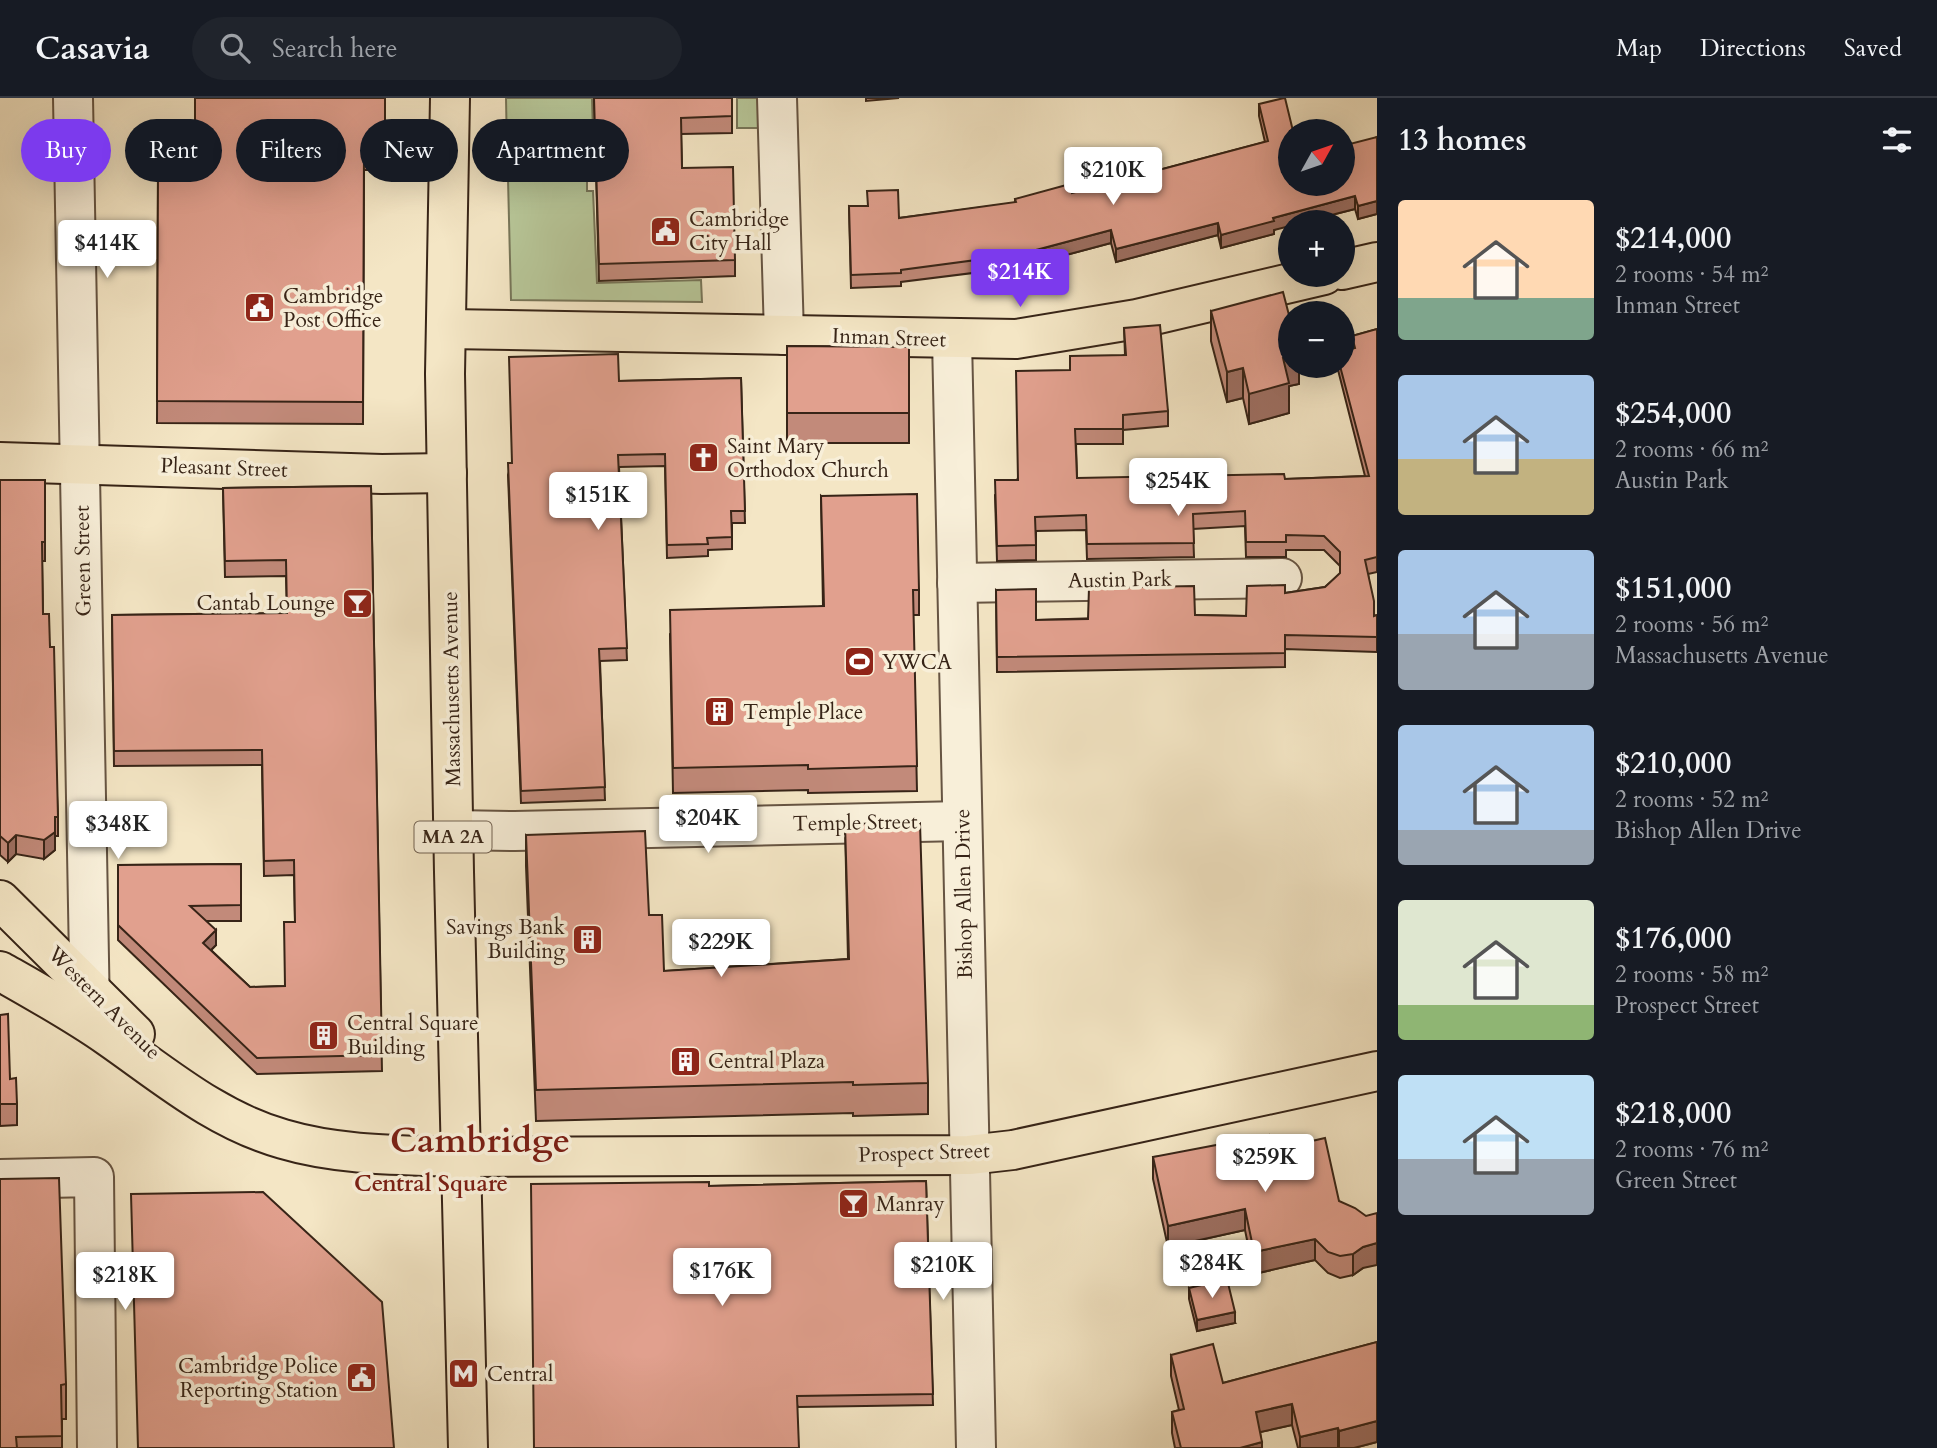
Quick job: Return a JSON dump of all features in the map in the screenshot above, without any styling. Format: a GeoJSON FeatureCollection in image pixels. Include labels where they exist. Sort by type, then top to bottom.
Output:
{"type":"FeatureCollection","features":[{"type":"Feature","properties":{"kind":"main road","name":"Massachusetts Avenue"},"geometry":{"type":"LineString","coordinates":[[450,98],[445,374],[468,1448]]}},
{"type":"Feature","properties":{"kind":"main road"},"geometry":{"type":"LineString","coordinates":[[1355,267],[1377,262]]}},
{"type":"Feature","properties":{"kind":"main road","name":"Inman Street"},"geometry":{"type":"LineString","coordinates":[[447,329],[952,340],[1037,337],[1124,322],[1278,286]]}},
{"type":"Feature","properties":{"kind":"main road","name":"Pleasant Street"},"geometry":{"type":"LineString","coordinates":[[0,462],[382,474],[447,473]]}},
{"type":"Feature","properties":{"kind":"main road","name":"Western Avenue"},"geometry":{"type":"LineString","coordinates":[[0,900],[90,1007]]}},
{"type":"Feature","properties":{"kind":"main road"},"geometry":{"type":"LineString","coordinates":[[0,971],[90,1007]]}},
{"type":"Feature","properties":{"kind":"main road","name":"Prospect Street"},"geometry":{"type":"LineString","coordinates":[[90,1007],[208,1107],[266,1134],[301,1144],[378,1153],[462,1157],[970,1155],[1013,1150],[1377,1071]]}},
{"type":"Feature","properties":{"kind":"street","name":"Green Street"},"geometry":{"type":"LineString","coordinates":[[73,98],[90,1007]]}},
{"type":"Feature","properties":{"kind":"street"},"geometry":{"type":"LineString","coordinates":[[777,98],[784,335]]}},
{"type":"Feature","properties":{"kind":"street","name":"Bishop Allen Drive"},"geometry":{"type":"LineString","coordinates":[[952,340],[976,1448]]}},
{"type":"Feature","properties":{"kind":"street","name":"Austin Park"},"geometry":{"type":"LineString","coordinates":[[957,583],[1282,578]]}},
{"type":"Feature","properties":{"kind":"street","name":"Temple Street"},"geometry":{"type":"LineString","coordinates":[[453,830],[962,821]]}},
{"type":"Feature","properties":{"kind":"street"},"geometry":{"type":"LineString","coordinates":[[0,1179],[94,1177],[97,1448]]}},
{"type":"Feature","properties":{"kind":"green space"},"geometry":{"type":"Polygon","coordinates":[[[506,98],[592,98],[593,119],[506,119],[506,98]]]}},
{"type":"Feature","properties":{"kind":"green space"},"geometry":{"type":"Polygon","coordinates":[[[737,98],[764,98],[765,128],[737,128],[737,98]]]}},
{"type":"Feature","properties":{"kind":"green space"},"geometry":{"type":"Polygon","coordinates":[[[508,182],[587,182],[587,191],[593,191],[597,283],[701,280],[702,302],[511,300],[508,182]]]}},
{"type":"Feature","properties":{"kind":"building","name":"Cambridge Post Office"},"geometry":{"type":"Polygon","coordinates":[[[195,98],[385,98],[385,119],[360,119],[360,182],[364,182],[363,402],[157,401],[158,182],[222,182],[222,119],[195,119],[195,98]]]}},
{"type":"Feature","properties":{"kind":"building","name":"Cambridge City Hall"},"geometry":{"type":"Polygon","coordinates":[[[594,98],[732,98],[732,116],[681,118],[682,168],[733,167],[735,260],[599,264],[597,182],[629,182],[629,119],[595,119],[594,98]]]}},
{"type":"Feature","properties":{"kind":"building"},"geometry":{"type":"Polygon","coordinates":[[[1285,98],[1290,119],[1278,119],[1278,196],[1355,196],[1303,210],[1278,210],[1278,217],[1273,218],[1274,221],[1221,235],[1218,223],[1116,249],[1111,230],[1021,254],[901,270],[901,273],[851,275],[849,206],[868,206],[867,191],[898,190],[899,218],[1016,202],[1015,199],[1070,184],[1072,193],[1268,141],[1259,104],[1285,98]]]}},
{"type":"Feature","properties":{"kind":"building"},"geometry":{"type":"Polygon","coordinates":[[[1377,137],[1377,201],[1358,206],[1355,196],[1355,143],[1377,137]]]}},
{"type":"Feature","properties":{"kind":"building"},"geometry":{"type":"Polygon","coordinates":[[[1283,292],[1285,301],[1278,301],[1278,378],[1288,378],[1289,383],[1249,394],[1243,368],[1227,372],[1211,311],[1283,292]]]}},
{"type":"Feature","properties":{"kind":"building"},"geometry":{"type":"Polygon","coordinates":[[[1160,325],[1168,411],[1123,415],[1123,429],[1075,429],[1077,478],[1284,474],[1285,479],[1369,476],[1343,378],[1355,378],[1355,335],[1377,329],[1377,557],[1365,560],[1374,601],[1374,616],[1377,615],[1377,637],[1285,635],[1285,653],[997,657],[996,590],[1036,589],[1036,620],[1088,619],[1089,588],[1194,586],[1195,615],[1246,616],[1247,586],[1285,585],[1285,593],[1325,587],[1340,573],[1340,552],[1324,536],[1286,535],[1286,542],[1246,542],[1245,511],[1193,514],[1194,543],[1087,544],[1086,515],[1035,517],[1036,545],[997,546],[995,480],[1018,480],[1016,371],[1070,370],[1070,356],[1126,355],[1124,328],[1160,325]]]}},
{"type":"Feature","properties":{"kind":"building"},"geometry":{"type":"Polygon","coordinates":[[[787,346],[909,347],[909,413],[787,413],[787,346]]]}},
{"type":"Feature","properties":{"kind":"building"},"geometry":{"type":"Polygon","coordinates":[[[618,354],[619,381],[741,378],[745,511],[731,511],[732,537],[707,538],[708,544],[667,545],[665,454],[618,455],[627,648],[599,649],[605,787],[521,791],[508,463],[512,463],[509,357],[618,354]]]}},
{"type":"Feature","properties":{"kind":"building"},"geometry":{"type":"Polygon","coordinates":[[[0,480],[45,480],[43,614],[49,614],[50,647],[54,647],[58,817],[55,817],[55,832],[44,840],[16,835],[8,843],[0,836],[0,480]]]}},
{"type":"Feature","properties":{"kind":"building"},"geometry":{"type":"Polygon","coordinates":[[[371,486],[382,1055],[257,1058],[118,925],[118,865],[241,864],[241,905],[190,906],[216,930],[203,943],[250,987],[285,986],[284,922],[295,922],[294,860],[264,861],[262,750],[114,751],[112,615],[287,613],[286,560],[225,561],[223,488],[371,486]]]}},
{"type":"Feature","properties":{"kind":"building"},"geometry":{"type":"Polygon","coordinates":[[[917,494],[919,590],[913,590],[917,766],[808,769],[808,765],[673,768],[670,610],[824,606],[821,496],[917,494]]]}},
{"type":"Feature","properties":{"kind":"building"},"geometry":{"type":"Polygon","coordinates":[[[920,823],[928,1083],[853,1085],[853,1082],[536,1090],[526,835],[645,831],[649,915],[662,915],[664,971],[849,959],[845,824],[920,823]]]}},
{"type":"Feature","properties":{"kind":"building"},"geometry":{"type":"Polygon","coordinates":[[[8,1014],[10,1079],[16,1078],[17,1104],[0,1104],[0,1015],[8,1014]]]}},
{"type":"Feature","properties":{"kind":"building"},"geometry":{"type":"Polygon","coordinates":[[[1269,1135],[1273,1150],[1325,1138],[1339,1201],[1366,1216],[1377,1213],[1377,1243],[1363,1247],[1353,1254],[1340,1256],[1328,1252],[1315,1239],[1254,1252],[1245,1209],[1168,1226],[1153,1157],[1269,1135]]]}},
{"type":"Feature","properties":{"kind":"building"},"geometry":{"type":"Polygon","coordinates":[[[59,1178],[66,1384],[61,1385],[62,1436],[16,1437],[17,1448],[0,1448],[0,1179],[59,1178]]]}},
{"type":"Feature","properties":{"kind":"building"},"geometry":{"type":"Polygon","coordinates":[[[926,1181],[933,1394],[797,1396],[799,1448],[534,1448],[531,1184],[709,1182],[709,1186],[926,1181]]]}},
{"type":"Feature","properties":{"kind":"building"},"geometry":{"type":"Polygon","coordinates":[[[263,1192],[382,1302],[394,1448],[138,1448],[131,1194],[263,1192]]]}},
{"type":"Feature","properties":{"kind":"building"},"geometry":{"type":"Polygon","coordinates":[[[1227,1279],[1235,1312],[1197,1320],[1189,1288],[1227,1279]]]}},
{"type":"Feature","properties":{"kind":"building"},"geometry":{"type":"Polygon","coordinates":[[[1377,1342],[1377,1421],[1300,1437],[1292,1404],[1256,1412],[1262,1442],[1240,1448],[1181,1448],[1172,1412],[1184,1409],[1171,1355],[1213,1344],[1223,1383],[1377,1342]]]}},
{"type":"Feature","properties":{"kind":"place","name":"Cambridge City Hall"},"geometry":{"type":"Point","coordinates":[666,231]}},
{"type":"Feature","properties":{"kind":"place","name":"Cambridge Post Office"},"geometry":{"type":"Point","coordinates":[260,308]}},
{"type":"Feature","properties":{"kind":"place","name":"Saint Mary Orthodox Church"},"geometry":{"type":"Point","coordinates":[704,458]}},
{"type":"Feature","properties":{"kind":"place","name":"Cantab Lounge"},"geometry":{"type":"Point","coordinates":[358,603]}},
{"type":"Feature","properties":{"kind":"place","name":"YWCA"},"geometry":{"type":"Point","coordinates":[859,662]}},
{"type":"Feature","properties":{"kind":"place","name":"Temple Place"},"geometry":{"type":"Point","coordinates":[720,712]}},
{"type":"Feature","properties":{"kind":"place","name":"Savings Bank Building"},"geometry":{"type":"Point","coordinates":[588,939]}},
{"type":"Feature","properties":{"kind":"place","name":"Central Square Building"},"geometry":{"type":"Point","coordinates":[324,1035]}},
{"type":"Feature","properties":{"kind":"place","name":"Central Plaza"},"geometry":{"type":"Point","coordinates":[685,1061]}},
{"type":"Feature","properties":{"kind":"place","name":"Manray"},"geometry":{"type":"Point","coordinates":[853,1204]}},
{"type":"Feature","properties":{"kind":"place","name":"Central"},"geometry":{"type":"Point","coordinates":[464,1374]}},
{"type":"Feature","properties":{"kind":"place","name":"Cambridge Police Reporting Station"},"geometry":{"type":"Point","coordinates":[361,1378]}},
{"type":"Feature","properties":{"kind":"district","name":"Cambridge"},"geometry":{"type":"Point","coordinates":[480,1141]}},
{"type":"Feature","properties":{"kind":"district","name":"Central Square"},"geometry":{"type":"Point","coordinates":[431,1183]}}]}
